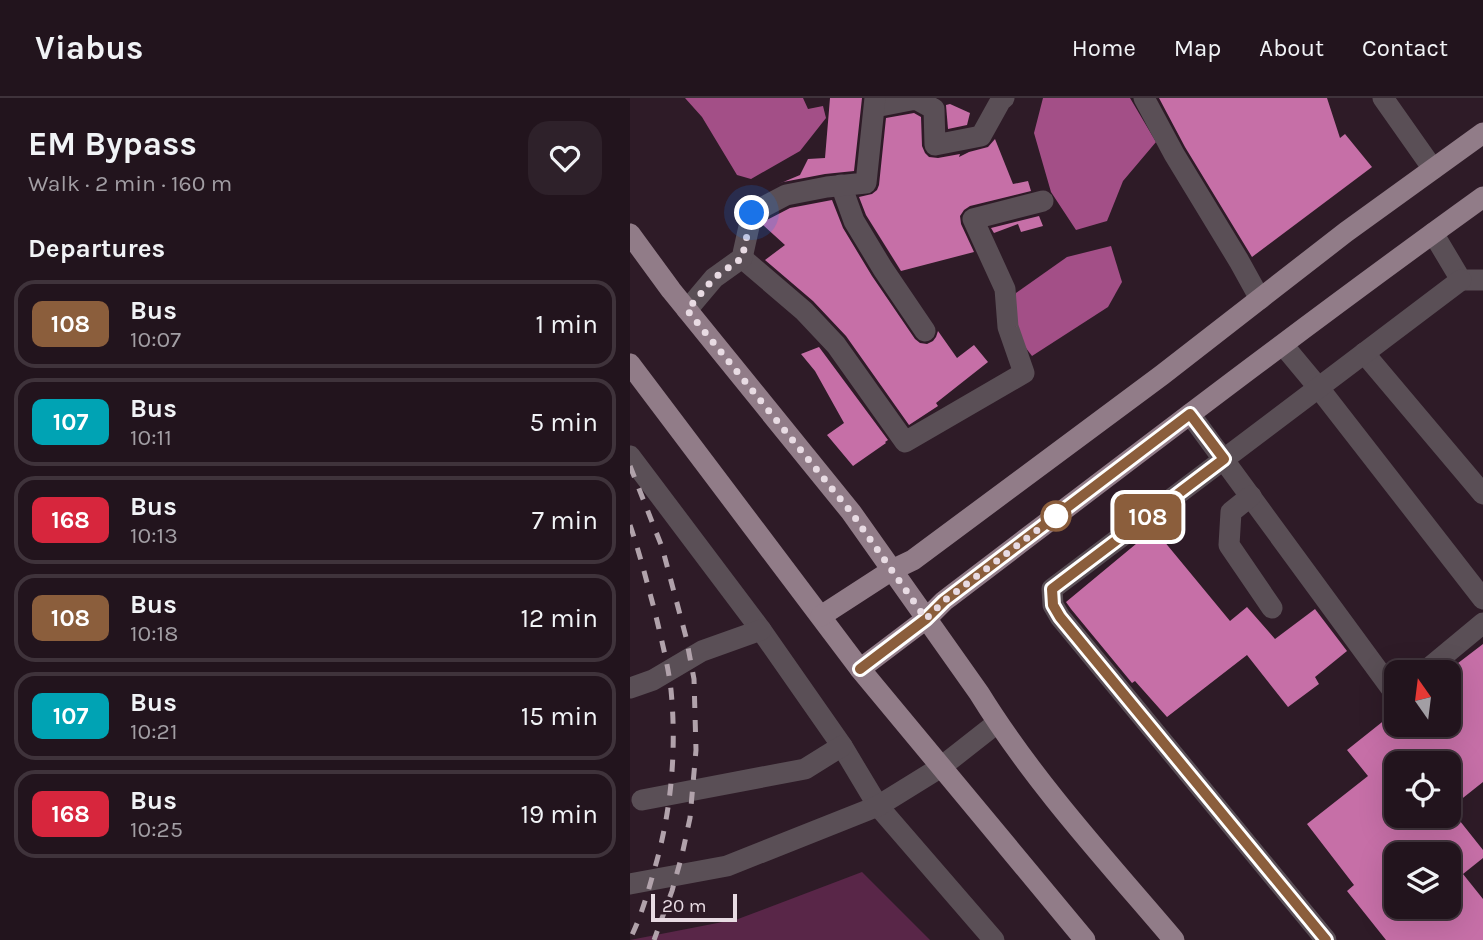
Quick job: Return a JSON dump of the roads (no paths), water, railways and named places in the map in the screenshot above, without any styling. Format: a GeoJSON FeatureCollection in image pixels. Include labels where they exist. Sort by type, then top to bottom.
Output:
{"type":"FeatureCollection","features":[{"type":"Feature","properties":{"kind":"main road"},"geometry":{"type":"LineString","coordinates":[[821,616],[892,570],[914,560],[1162,375],[1346,232],[1483,133]]}},
{"type":"Feature","properties":{"kind":"main road"},"geometry":{"type":"LineString","coordinates":[[860,669],[926,619],[944,601],[1190,414],[1483,197]]}},
{"type":"Feature","properties":{"kind":"main road"},"geometry":{"type":"LineString","coordinates":[[630,233],[670,290],[851,512],[997,723],[1054,798],[1174,940]]}},
{"type":"Feature","properties":{"kind":"main road"},"geometry":{"type":"LineString","coordinates":[[630,364],[860,669],[1085,940]]}},
{"type":"Feature","properties":{"kind":"street"},"geometry":{"type":"LineString","coordinates":[[687,310],[714,278],[742,258],[752,213],[786,195],[866,183],[875,102],[916,99],[934,109],[935,145],[981,136],[1004,98]]}},
{"type":"Feature","properties":{"kind":"street"},"geometry":{"type":"LineString","coordinates":[[1144,98],[1260,299]]}},
{"type":"Feature","properties":{"kind":"street"},"geometry":{"type":"LineString","coordinates":[[1383,98],[1433,169]]}},
{"type":"Feature","properties":{"kind":"street"},"geometry":{"type":"LineString","coordinates":[[841,185],[854,221],[925,331]]}},
{"type":"Feature","properties":{"kind":"street"},"geometry":{"type":"LineString","coordinates":[[742,258],[804,311],[836,345],[905,442],[1024,373],[1009,327],[1005,289],[973,219],[1043,201]]}},
{"type":"Feature","properties":{"kind":"street"},"geometry":{"type":"LineString","coordinates":[[1433,233],[1461,280]]}},
{"type":"Feature","properties":{"kind":"street"},"geometry":{"type":"LineString","coordinates":[[1326,940],[1060,617],[1053,605],[1052,589],[1461,280],[1483,280]]}},
{"type":"Feature","properties":{"kind":"street"},"geometry":{"type":"LineString","coordinates":[[1283,345],[1483,599]]}},
{"type":"Feature","properties":{"kind":"street"},"geometry":{"type":"LineString","coordinates":[[1364,353],[1483,494]]}},
{"type":"Feature","properties":{"kind":"street"},"geometry":{"type":"LineString","coordinates":[[1190,414],[1384,680]]}},
{"type":"Feature","properties":{"kind":"street"},"geometry":{"type":"LineString","coordinates":[[630,456],[761,630],[842,746],[878,806],[993,940]]}},
{"type":"Feature","properties":{"kind":"street"},"geometry":{"type":"LineString","coordinates":[[1251,496],[1231,512],[1229,545],[1272,608]]}},
{"type":"Feature","properties":{"kind":"street"},"geometry":{"type":"LineString","coordinates":[[1438,660],[1483,623]]}},
{"type":"Feature","properties":{"kind":"street"},"geometry":{"type":"LineString","coordinates":[[630,688],[653,680],[702,651],[761,630]]}},
{"type":"Feature","properties":{"kind":"street"},"geometry":{"type":"LineString","coordinates":[[630,884],[727,866],[878,806],[941,767],[997,723]]}},
{"type":"Feature","properties":{"kind":"street"},"geometry":{"type":"LineString","coordinates":[[642,800],[805,769],[842,746]]}},
{"type":"Feature","properties":{"kind":"railway"},"geometry":{"type":"LineString","coordinates":[[630,466],[662,547],[686,637],[694,679],[696,750],[690,818],[672,891],[654,940]]}},
{"type":"Feature","properties":{"kind":"railway"},"geometry":{"type":"LineString","coordinates":[[630,525],[655,612],[666,661],[673,713],[673,760],[664,829],[646,899],[630,939]]}}]}
